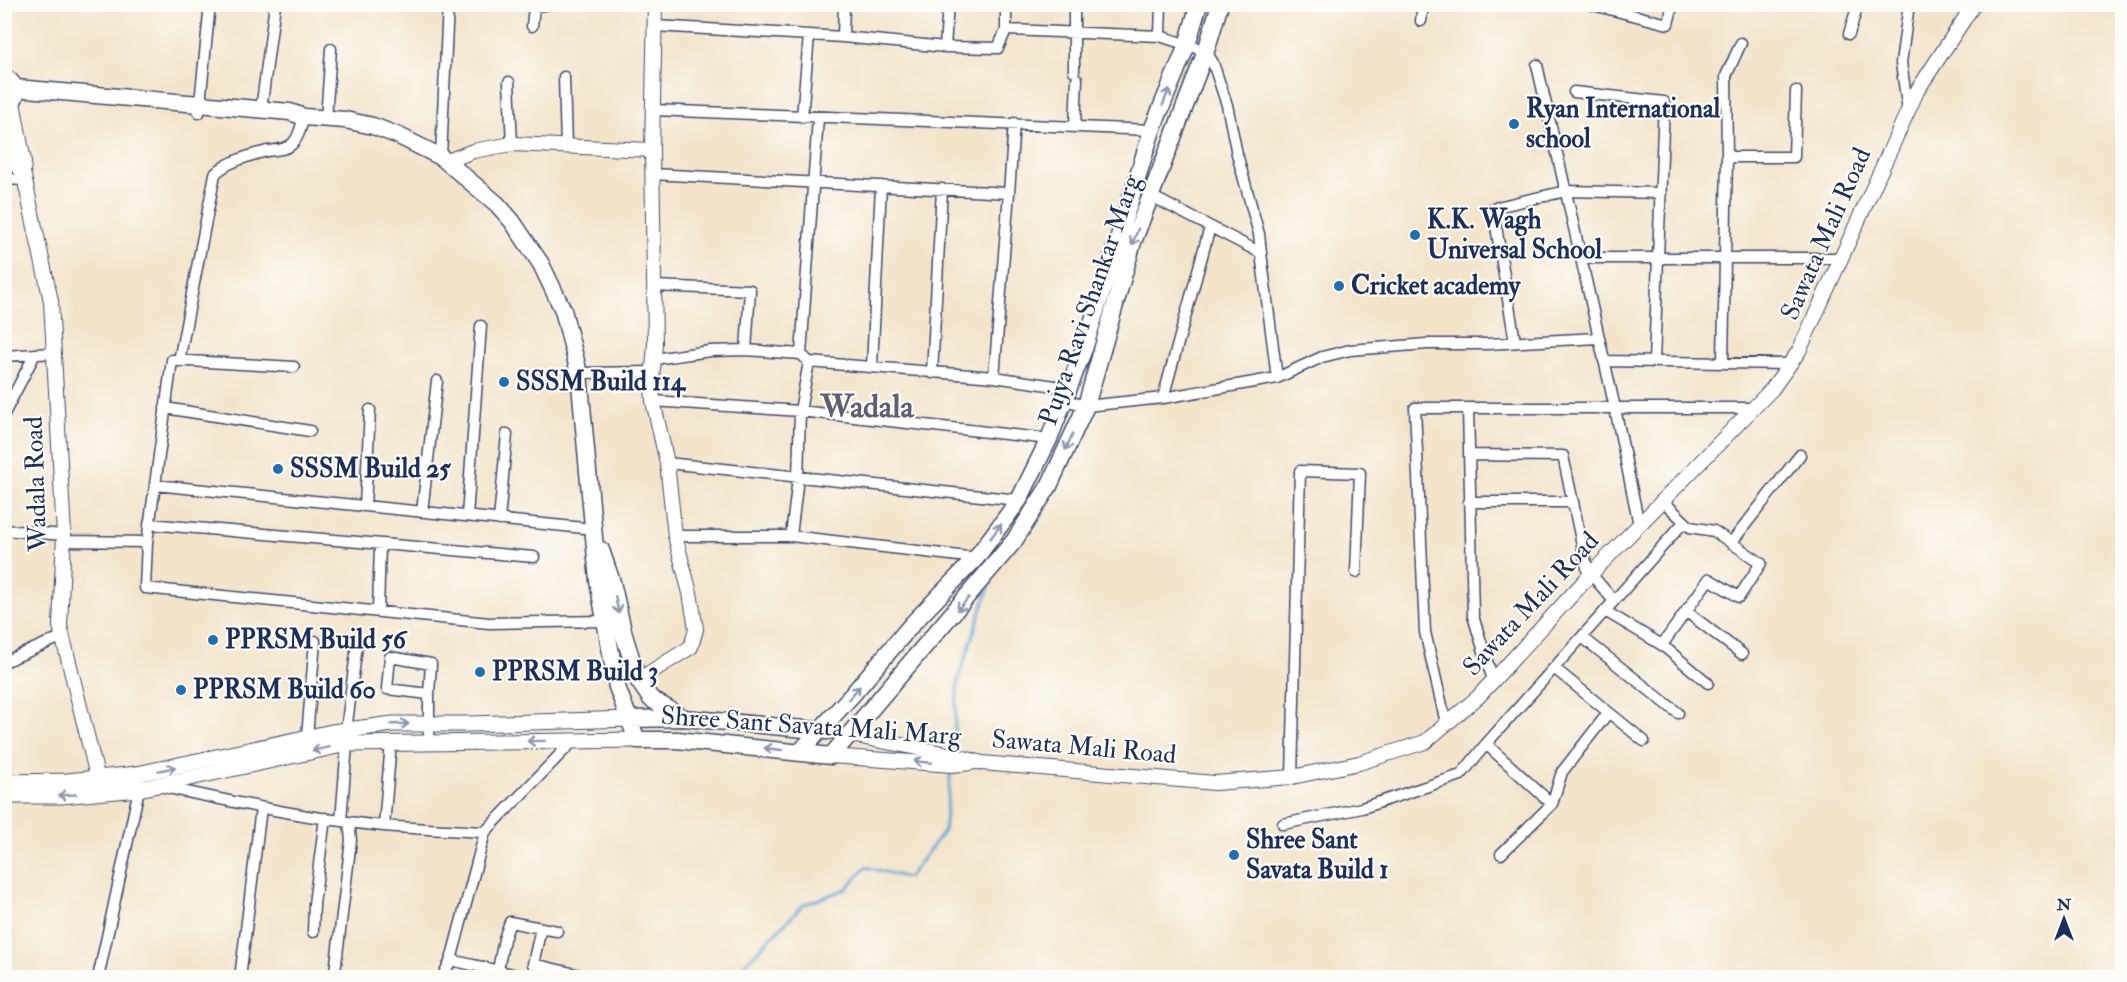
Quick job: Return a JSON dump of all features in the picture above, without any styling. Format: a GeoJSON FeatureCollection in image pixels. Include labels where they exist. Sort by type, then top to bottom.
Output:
{"type":"FeatureCollection","features":[{"type":"Feature","properties":{"kind":"main road"},"geometry":{"type":"LineString","coordinates":[[800,752],[913,623],[976,558],[1019,500],[1049,439],[1085,346],[1152,130],[1187,45],[1199,4]]}},
{"type":"Feature","properties":{"kind":"main road","name":"Pujya Ravi Shankar Marg"},"geometry":{"type":"LineString","coordinates":[[831,756],[1014,542],[1049,486],[1086,406],[1133,242],[1206,51],[1220,4]]}},
{"type":"Feature","properties":{"kind":"main road","name":"Shree Sant Savata Mali Marg"},"geometry":{"type":"LineString","coordinates":[[10,95],[199,109],[290,120],[304,117]]}},
{"type":"Feature","properties":{"kind":"main road","name":"Shree Sant Savata Mali Marg"},"geometry":{"type":"LineString","coordinates":[[199,109],[290,112],[304,117],[359,123],[380,128],[418,144],[443,160],[497,204],[527,241],[560,303],[579,373],[598,581],[604,621],[617,687],[637,740],[677,740],[831,756]]}},
{"type":"Feature","properties":{"kind":"main road","name":"Shree Sant Savata Mali Marg"},"geometry":{"type":"LineString","coordinates":[[594,529],[612,582],[624,635],[638,680],[651,699],[684,718],[821,730],[850,735]]}},
{"type":"Feature","properties":{"kind":"main road"},"geometry":{"type":"LineString","coordinates":[[138,782],[159,786],[393,724],[684,718]]}},
{"type":"Feature","properties":{"kind":"main road"},"geometry":{"type":"LineString","coordinates":[[4,796],[138,782],[307,737],[347,737],[390,742],[637,740]]}},
{"type":"Feature","properties":{"kind":"main road"},"geometry":{"type":"LineString","coordinates":[[4,782],[67,782],[100,786]]}},
{"type":"Feature","properties":{"kind":"street"},"geometry":{"type":"LineString","coordinates":[[199,109],[210,4]]}},
{"type":"Feature","properties":{"kind":"street"},"geometry":{"type":"LineString","coordinates":[[261,110],[275,4]]}},
{"type":"Feature","properties":{"kind":"street"},"geometry":{"type":"LineString","coordinates":[[447,4],[443,160],[473,151],[513,144],[652,150]]}},
{"type":"Feature","properties":{"kind":"street"},"geometry":{"type":"LineString","coordinates":[[532,26],[534,7],[549,4]]}},
{"type":"Feature","properties":{"kind":"street"},"geometry":{"type":"LineString","coordinates":[[638,680],[691,647],[696,629],[690,593],[675,536],[667,464],[653,401],[652,150],[655,4]]}},
{"type":"Feature","properties":{"kind":"street"},"geometry":{"type":"LineString","coordinates":[[843,37],[844,4]]}},
{"type":"Feature","properties":{"kind":"street"},"geometry":{"type":"LineString","coordinates":[[945,47],[948,4]]}},
{"type":"Feature","properties":{"kind":"street"},"geometry":{"type":"LineString","coordinates":[[655,26],[843,37],[945,47],[998,48],[1006,30],[1006,4]]}},
{"type":"Feature","properties":{"kind":"street"},"geometry":{"type":"LineString","coordinates":[[1074,4],[1075,126]]}},
{"type":"Feature","properties":{"kind":"street"},"geometry":{"type":"LineString","coordinates":[[1160,36],[1161,4]]}},
{"type":"Feature","properties":{"kind":"street"},"geometry":{"type":"LineString","coordinates":[[1421,21],[1423,4]]}},
{"type":"Feature","properties":{"kind":"street"},"geometry":{"type":"LineString","coordinates":[[1589,4],[1668,24],[1673,4]]}},
{"type":"Feature","properties":{"kind":"street"},"geometry":{"type":"LineString","coordinates":[[1850,34],[1858,4]]}},
{"type":"Feature","properties":{"kind":"street"},"geometry":{"type":"LineString","coordinates":[[1908,112],[1901,63],[1909,4]]}},
{"type":"Feature","properties":{"kind":"street","name":"Sawata Mali Road"},"geometry":{"type":"LineString","coordinates":[[850,735],[982,762],[1215,783],[1292,777],[1359,763],[1425,742],[1478,697],[1590,576],[1772,389],[1799,351],[1917,91],[1974,4]]}},
{"type":"Feature","properties":{"kind":"street"},"geometry":{"type":"LineString","coordinates":[[1006,30],[1160,36],[1206,51],[1213,63],[1227,105],[1259,234],[1277,378]]}},
{"type":"Feature","properties":{"kind":"street"},"geometry":{"type":"LineString","coordinates":[[802,117],[809,36]]}},
{"type":"Feature","properties":{"kind":"street"},"geometry":{"type":"LineString","coordinates":[[1723,362],[1727,157],[1726,76],[1741,43]]}},
{"type":"Feature","properties":{"kind":"street"},"geometry":{"type":"LineString","coordinates":[[326,119],[331,49]]}},
{"type":"Feature","properties":{"kind":"street"},"geometry":{"type":"LineString","coordinates":[[1538,65],[1639,525]]}},
{"type":"Feature","properties":{"kind":"street"},"geometry":{"type":"LineString","coordinates":[[564,77],[566,147]]}},
{"type":"Feature","properties":{"kind":"street"},"geometry":{"type":"LineString","coordinates":[[509,82],[513,144]]}},
{"type":"Feature","properties":{"kind":"street"},"geometry":{"type":"LineString","coordinates":[[1727,157],[1794,157],[1796,91]]}},
{"type":"Feature","properties":{"kind":"street"},"geometry":{"type":"LineString","coordinates":[[1574,92],[1664,102],[1654,362]]}},
{"type":"Feature","properties":{"kind":"street","name":"Wadala Road"},"geometry":{"type":"LineString","coordinates":[[10,95],[24,162],[24,176],[49,288],[64,538],[59,614],[61,637],[100,786]]}},
{"type":"Feature","properties":{"kind":"street"},"geometry":{"type":"LineString","coordinates":[[654,110],[1152,130]]}},
{"type":"Feature","properties":{"kind":"street"},"geometry":{"type":"LineString","coordinates":[[179,361],[215,174],[220,169],[247,158],[292,145],[298,137],[304,117]]}},
{"type":"Feature","properties":{"kind":"street"},"geometry":{"type":"LineString","coordinates":[[801,354],[818,118]]}},
{"type":"Feature","properties":{"kind":"street"},"geometry":{"type":"LineString","coordinates":[[994,377],[1014,123]]}},
{"type":"Feature","properties":{"kind":"street","name":"Wadala Road"},"geometry":{"type":"LineString","coordinates":[[4,132],[16,165],[24,176]]}},
{"type":"Feature","properties":{"kind":"street"},"geometry":{"type":"LineString","coordinates":[[652,174],[1009,193]]}},
{"type":"Feature","properties":{"kind":"street"},"geometry":{"type":"LineString","coordinates":[[4,179],[24,176]]}},
{"type":"Feature","properties":{"kind":"street"},"geometry":{"type":"LineString","coordinates":[[872,366],[881,186]]}},
{"type":"Feature","properties":{"kind":"street"},"geometry":{"type":"LineString","coordinates":[[932,373],[942,189]]}},
{"type":"Feature","properties":{"kind":"street"},"geometry":{"type":"LineString","coordinates":[[1515,342],[1493,208],[1566,191],[1660,193]]}},
{"type":"Feature","properties":{"kind":"street"},"geometry":{"type":"LineString","coordinates":[[1151,196],[1262,253]]}},
{"type":"Feature","properties":{"kind":"street"},"geometry":{"type":"LineString","coordinates":[[1163,398],[1210,227]]}},
{"type":"Feature","properties":{"kind":"street"},"geometry":{"type":"LineString","coordinates":[[1581,258],[1841,258]]}},
{"type":"Feature","properties":{"kind":"street"},"geometry":{"type":"LineString","coordinates":[[654,286],[750,290],[746,350]]}},
{"type":"Feature","properties":{"kind":"street"},"geometry":{"type":"LineString","coordinates":[[467,516],[481,326]]}},
{"type":"Feature","properties":{"kind":"street"},"geometry":{"type":"LineString","coordinates":[[579,373],[653,366],[710,351],[746,350],[801,354],[809,362],[994,377],[1067,394],[1086,406],[1163,398],[1277,378],[1322,357],[1350,350],[1427,344],[1599,338]]}},
{"type":"Feature","properties":{"kind":"street"},"geometry":{"type":"LineString","coordinates":[[4,356],[54,353]]}},
{"type":"Feature","properties":{"kind":"street"},"geometry":{"type":"LineString","coordinates":[[4,414],[35,354]]}},
{"type":"Feature","properties":{"kind":"street"},"geometry":{"type":"LineString","coordinates":[[294,367],[172,360],[149,524],[145,588],[489,623],[604,621]]}},
{"type":"Feature","properties":{"kind":"street"},"geometry":{"type":"LineString","coordinates":[[1604,361],[1790,364]]}},
{"type":"Feature","properties":{"kind":"street"},"geometry":{"type":"LineString","coordinates":[[791,536],[798,478],[800,411],[809,362]]}},
{"type":"Feature","properties":{"kind":"street"},"geometry":{"type":"LineString","coordinates":[[422,512],[437,381]]}},
{"type":"Feature","properties":{"kind":"street"},"geometry":{"type":"LineString","coordinates":[[653,401],[800,411],[1049,439]]}},
{"type":"Feature","properties":{"kind":"street"},"geometry":{"type":"LineString","coordinates":[[165,408],[310,431]]}},
{"type":"Feature","properties":{"kind":"street"},"geometry":{"type":"LineString","coordinates":[[1446,723],[1425,633],[1416,408],[1753,408]]}},
{"type":"Feature","properties":{"kind":"street"},"geometry":{"type":"LineString","coordinates":[[1468,408],[1473,616],[1493,680]]}},
{"type":"Feature","properties":{"kind":"street"},"geometry":{"type":"LineString","coordinates":[[365,506],[370,410]]}},
{"type":"Feature","properties":{"kind":"street"},"geometry":{"type":"LineString","coordinates":[[500,520],[507,434]]}},
{"type":"Feature","properties":{"kind":"street"},"geometry":{"type":"LineString","coordinates":[[1469,455],[1563,456],[1590,576],[1614,601]]}},
{"type":"Feature","properties":{"kind":"street"},"geometry":{"type":"LineString","coordinates":[[1731,543],[1800,455]]}},
{"type":"Feature","properties":{"kind":"street"},"geometry":{"type":"LineString","coordinates":[[667,464],[1019,500]]}},
{"type":"Feature","properties":{"kind":"street"},"geometry":{"type":"LineString","coordinates":[[1292,777],[1300,471],[1360,473],[1356,572]]}},
{"type":"Feature","properties":{"kind":"street"},"geometry":{"type":"LineString","coordinates":[[155,485],[594,529]]}},
{"type":"Feature","properties":{"kind":"street"},"geometry":{"type":"LineString","coordinates":[[1662,501],[1690,526],[1714,531],[1761,563],[1739,597],[1709,579],[1662,645]]}},
{"type":"Feature","properties":{"kind":"street"},"geometry":{"type":"LineString","coordinates":[[1470,502],[1573,502]]}},
{"type":"Feature","properties":{"kind":"street"},"geometry":{"type":"LineString","coordinates":[[1283,824],[1362,808],[1461,775],[1684,522]]}},
{"type":"Feature","properties":{"kind":"street"},"geometry":{"type":"LineString","coordinates":[[149,524],[534,557]]}},
{"type":"Feature","properties":{"kind":"street"},"geometry":{"type":"LineString","coordinates":[[4,530],[64,538],[147,542]]}},
{"type":"Feature","properties":{"kind":"street"},"geometry":{"type":"LineString","coordinates":[[675,536],[791,536],[976,558]]}},
{"type":"Feature","properties":{"kind":"street"},"geometry":{"type":"LineString","coordinates":[[378,612],[380,544]]}},
{"type":"Feature","properties":{"kind":"street"},"geometry":{"type":"LineString","coordinates":[[1605,611],[1662,645],[1708,683]]}},
{"type":"Feature","properties":{"kind":"street"},"geometry":{"type":"LineString","coordinates":[[1687,612],[1742,654]]}},
{"type":"Feature","properties":{"kind":"street"},"geometry":{"type":"LineString","coordinates":[[4,662],[61,637]]}},
{"type":"Feature","properties":{"kind":"street"},"geometry":{"type":"LineString","coordinates":[[1582,637],[1678,713]]}},
{"type":"Feature","properties":{"kind":"street"},"geometry":{"type":"LineString","coordinates":[[307,737],[315,641]]}},
{"type":"Feature","properties":{"kind":"street"},"geometry":{"type":"LineString","coordinates":[[335,972],[351,840],[345,821],[347,737],[357,645]]}},
{"type":"Feature","properties":{"kind":"street"},"geometry":{"type":"LineString","coordinates":[[429,694],[387,689],[390,657],[431,664],[429,742]]}},
{"type":"Feature","properties":{"kind":"street"},"geometry":{"type":"LineString","coordinates":[[1554,668],[1644,741]]}},
{"type":"Feature","properties":{"kind":"street"},"geometry":{"type":"LineString","coordinates":[[1501,854],[1552,804],[1562,772],[1608,714]]}},
{"type":"Feature","properties":{"kind":"street"},"geometry":{"type":"LineString","coordinates":[[442,978],[451,960],[485,832],[573,741]]}},
{"type":"Feature","properties":{"kind":"street"},"geometry":{"type":"LineString","coordinates":[[384,826],[390,742]]}},
{"type":"Feature","properties":{"kind":"street"},"geometry":{"type":"LineString","coordinates":[[1486,744],[1552,804]]}},
{"type":"Feature","properties":{"kind":"street","name":"Shree Sant Savata Mali Marg"},"geometry":{"type":"LineString","coordinates":[[831,756],[952,765],[982,762]]}},
{"type":"Feature","properties":{"kind":"street"},"geometry":{"type":"LineString","coordinates":[[98,978],[138,782]]}},
{"type":"Feature","properties":{"kind":"street"},"geometry":{"type":"LineString","coordinates":[[159,786],[261,808],[345,821],[384,826],[485,832]]}},
{"type":"Feature","properties":{"kind":"street"},"geometry":{"type":"LineString","coordinates":[[240,978],[261,808]]}},
{"type":"Feature","properties":{"kind":"street"},"geometry":{"type":"LineString","coordinates":[[313,932],[325,818]]}},
{"type":"Feature","properties":{"kind":"street"},"geometry":{"type":"LineString","coordinates":[[498,970],[510,922],[557,930]]}},
{"type":"Feature","properties":{"kind":"street"},"geometry":{"type":"LineString","coordinates":[[541,928],[533,964],[593,978]]}},
{"type":"Feature","properties":{"kind":"street"},"geometry":{"type":"LineString","coordinates":[[451,960],[530,978]]}},
{"type":"Feature","properties":{"kind":"waterway"},"geometry":{"type":"LineString","coordinates":[[953,751],[958,680],[992,578]]}},
{"type":"Feature","properties":{"kind":"waterway"},"geometry":{"type":"LineString","coordinates":[[731,978],[803,905],[846,889],[866,867],[908,878],[944,831],[951,770]]}},
{"type":"Feature","properties":{"kind":"place","name":"Ryan International school"},"geometry":{"type":"Point","coordinates":[1514,124]}},
{"type":"Feature","properties":{"kind":"place","name":"K.K. Wagh Universal School"},"geometry":{"type":"Point","coordinates":[1415,235]}},
{"type":"Feature","properties":{"kind":"place","name":"Cricket academy"},"geometry":{"type":"Point","coordinates":[1339,286]}},
{"type":"Feature","properties":{"kind":"place","name":"SSSM Build 114"},"geometry":{"type":"Point","coordinates":[504,382]}},
{"type":"Feature","properties":{"kind":"place","name":"SSSM Build 25"},"geometry":{"type":"Point","coordinates":[278,469]}},
{"type":"Feature","properties":{"kind":"place","name":"PPRSM Build 56"},"geometry":{"type":"Point","coordinates":[213,640]}},
{"type":"Feature","properties":{"kind":"place","name":"PPRSM Build 3"},"geometry":{"type":"Point","coordinates":[480,672]}},
{"type":"Feature","properties":{"kind":"place","name":"PPRSM Build 60"},"geometry":{"type":"Point","coordinates":[181,690]}},
{"type":"Feature","properties":{"kind":"place","name":"Shree Sant Savata Build 1"},"geometry":{"type":"Point","coordinates":[1234,855]}},
{"type":"Feature","properties":{"kind":"district","name":"Wadala"},"geometry":{"type":"Point","coordinates":[867,407]}}]}
